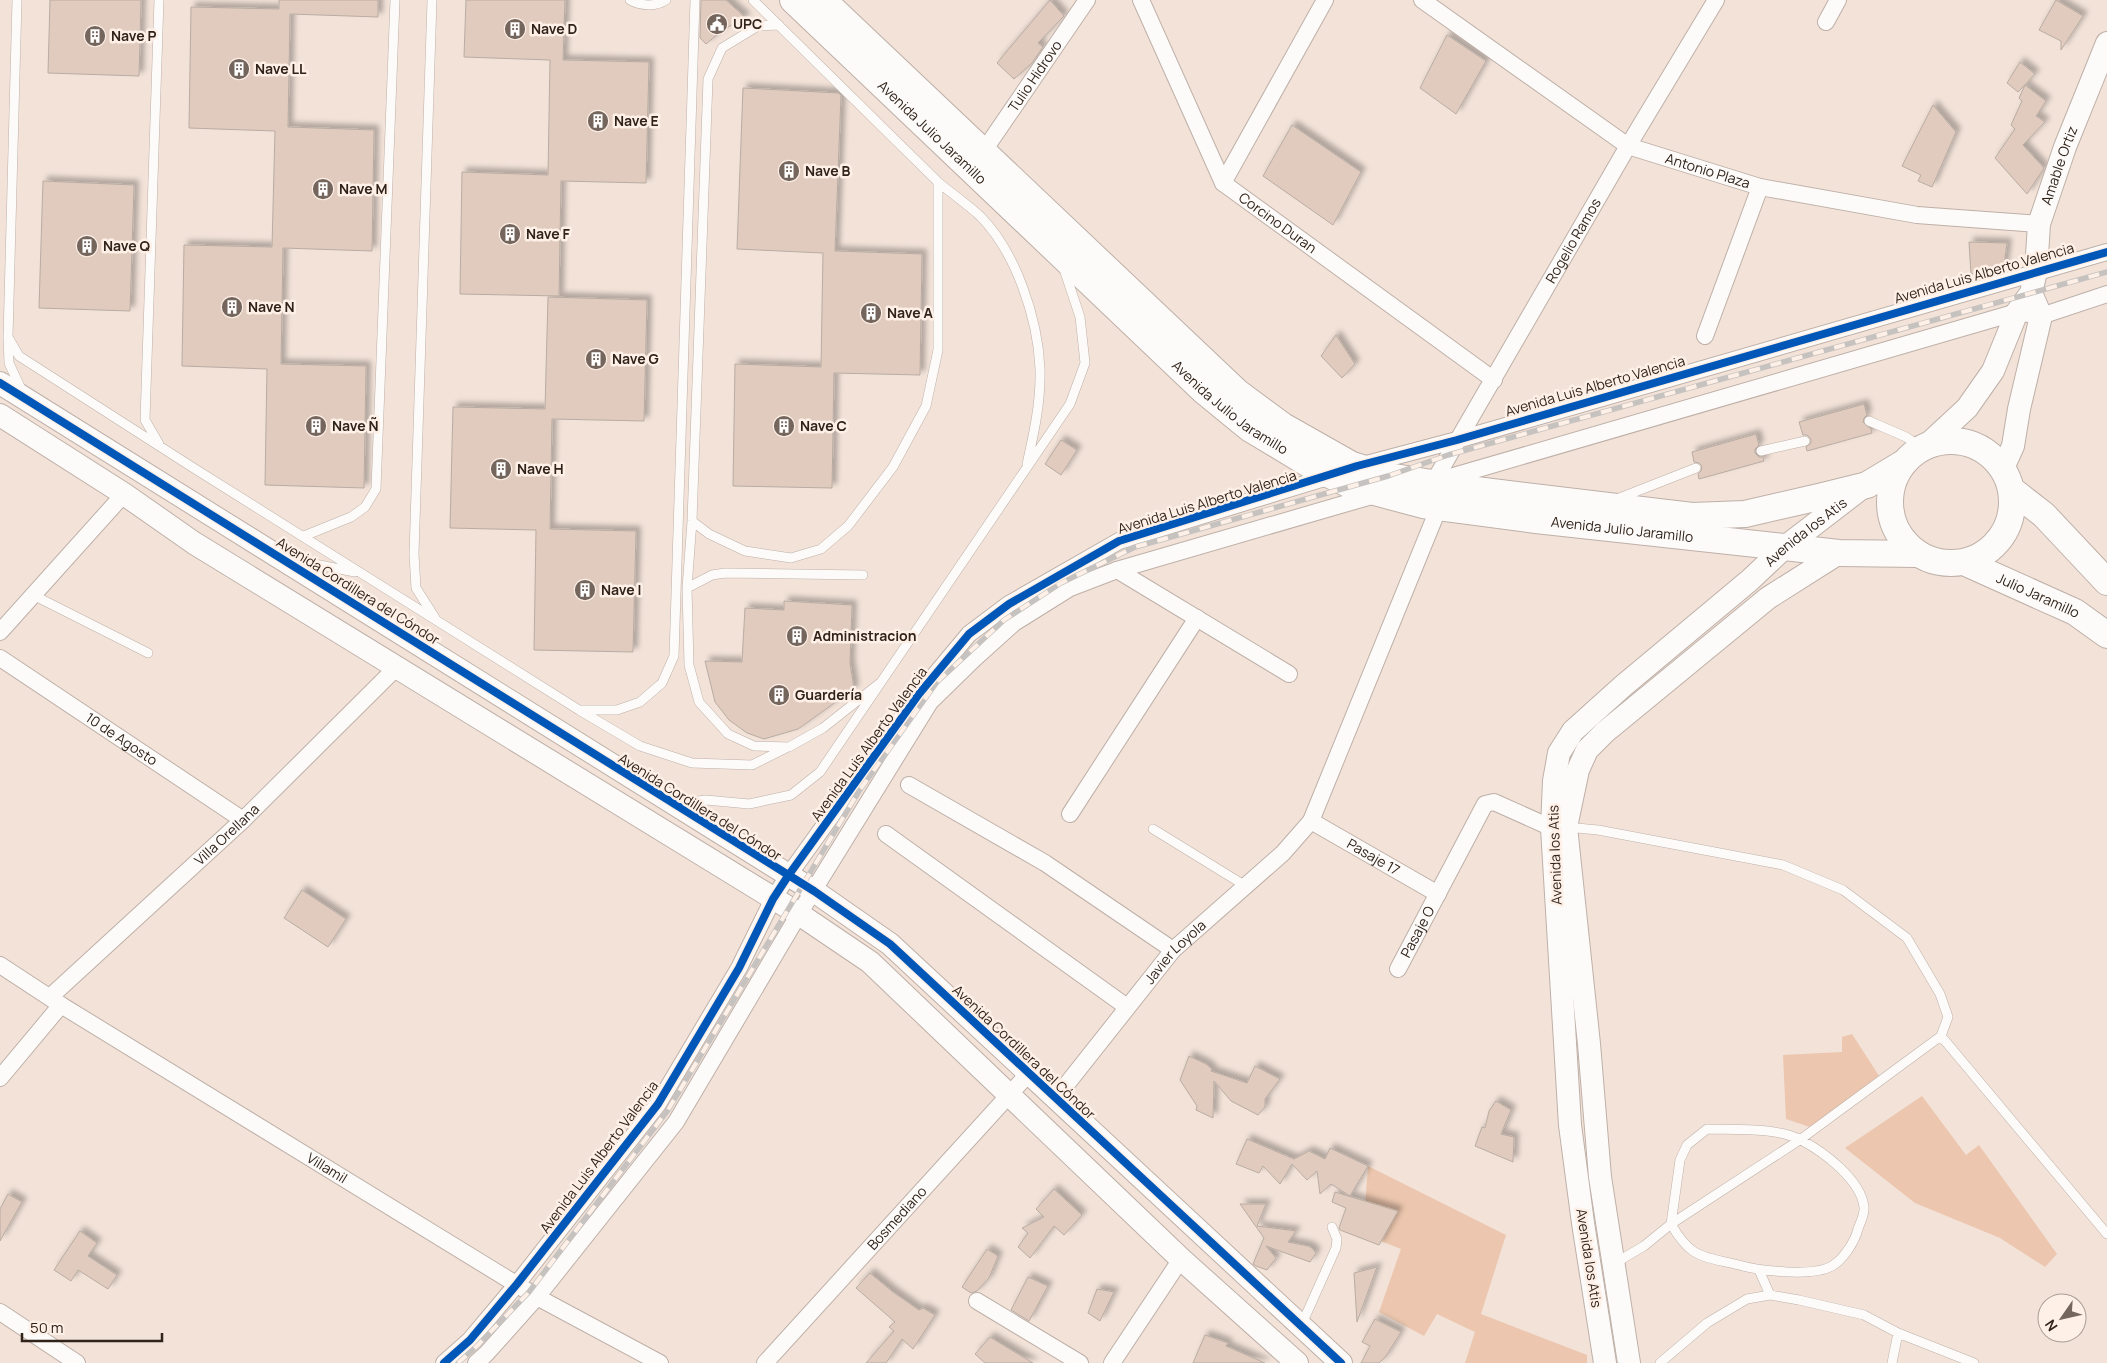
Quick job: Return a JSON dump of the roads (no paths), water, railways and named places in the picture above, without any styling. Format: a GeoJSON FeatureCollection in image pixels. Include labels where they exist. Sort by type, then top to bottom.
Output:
{"type":"FeatureCollection","features":[{"type":"Feature","properties":{"kind":"main road","name":"Avenida Julio Jaramillo"},"geometry":{"type":"LineString","coordinates":[[793,0],[1205,392],[1249,428],[1352,486],[1378,494],[1436,495],[1476,490],[1692,516],[1744,514],[1866,485],[1902,464]]}},
{"type":"Feature","properties":{"kind":"main road","name":"Avenida Julio Jaramillo"},"geometry":{"type":"LineString","coordinates":[[823,0],[1236,392],[1283,426],[1357,466],[1436,495],[1536,520],[1840,552],[1918,554]]}},
{"type":"Feature","properties":{"kind":"main road","name":"Julio Jaramillo"},"geometry":{"type":"LineString","coordinates":[[2008,479],[2012,514],[2004,536],[1988,553],[1966,562],[1941,563],[1918,554],[1903,540],[1893,522],[1890,502],[1893,482],[1902,464],[1924,447],[1947,440],[1969,442],[1988,452],[2008,479],[2107,582]]}},
{"type":"Feature","properties":{"kind":"main road","name":"Julio Jaramillo"},"geometry":{"type":"LineString","coordinates":[[1966,562],[2075,612],[2107,635]]}},
{"type":"Feature","properties":{"kind":"street","name":"Tulio Hidrovo"},"geometry":{"type":"LineString","coordinates":[[984,152],[1087,0]]}},
{"type":"Feature","properties":{"kind":"street","name":"Corcino Duran"},"geometry":{"type":"LineString","coordinates":[[1141,0],[1223,182],[1494,380]]}},
{"type":"Feature","properties":{"kind":"street"},"geometry":{"type":"LineString","coordinates":[[1223,182],[1325,0]]}},
{"type":"Feature","properties":{"kind":"street","name":"Antonio Plaza"},"geometry":{"type":"LineString","coordinates":[[1422,0],[1628,146],[1760,187],[1917,215],[2039,224]]}},
{"type":"Feature","properties":{"kind":"street","name":"Rogelio Ramos"},"geometry":{"type":"LineString","coordinates":[[1311,821],[1458,440],[1628,146],[1716,0]]}},
{"type":"Feature","properties":{"kind":"street"},"geometry":{"type":"LineString","coordinates":[[1826,22],[1838,0]]}},
{"type":"Feature","properties":{"kind":"street","name":"Amable Ortiz"},"geometry":{"type":"LineString","coordinates":[[1924,447],[1967,408],[1993,371],[2017,312],[2031,293],[2036,271],[2039,224],[2065,146],[2107,43]]}},
{"type":"Feature","properties":{"kind":"street"},"geometry":{"type":"LineString","coordinates":[[1705,336],[1760,187]]}},
{"type":"Feature","properties":{"kind":"street","name":"Avenida Luis Alberto Valencia"},"geometry":{"type":"LineString","coordinates":[[444,1363],[470,1340],[517,1284],[658,1104],[739,968],[773,899],[919,694],[969,634],[1008,604],[1119,542],[1332,476],[1357,466],[1458,440],[2036,271],[2107,252]]}},
{"type":"Feature","properties":{"kind":"street"},"geometry":{"type":"LineString","coordinates":[[2008,479],[2019,409],[2041,316],[2031,293]]}},
{"type":"Feature","properties":{"kind":"street"},"geometry":{"type":"LineString","coordinates":[[1436,495],[2017,312],[2041,316],[2107,294]]}},
{"type":"Feature","properties":{"kind":"street","name":"Avenida Cordillera del Cóndor"},"geometry":{"type":"LineString","coordinates":[[0,383],[814,892],[890,944],[1336,1361]]}},
{"type":"Feature","properties":{"kind":"street"},"geometry":{"type":"LineString","coordinates":[[0,415],[124,494],[194,543],[398,666],[798,914],[870,962],[1181,1259],[1297,1363]]}},
{"type":"Feature","properties":{"kind":"street","name":"Avenida los Atis"},"geometry":{"type":"LineString","coordinates":[[1606,1363],[1600,1177],[1589,1044],[1554,781],[1559,753],[1573,731],[1623,686],[1750,580],[1785,547],[1866,485]]}},
{"type":"Feature","properties":{"kind":"street"},"geometry":{"type":"LineString","coordinates":[[0,632],[124,494]]}},
{"type":"Feature","properties":{"kind":"street","name":"Avenida Luis Alberto Valencia"},"geometry":{"type":"LineString","coordinates":[[476,1363],[537,1297],[676,1122],[798,914],[814,892],[930,702],[1014,623],[1070,588],[1117,570],[1378,494]]}},
{"type":"Feature","properties":{"kind":"street","name":"Avenida los Atis"},"geometry":{"type":"LineString","coordinates":[[1559,828],[1578,770],[1587,750],[1605,732],[1768,598],[1840,552]]}},
{"type":"Feature","properties":{"kind":"street"},"geometry":{"type":"LineString","coordinates":[[1117,570],[1289,674]]}},
{"type":"Feature","properties":{"kind":"street"},"geometry":{"type":"LineString","coordinates":[[1070,814],[1197,618]]}},
{"type":"Feature","properties":{"kind":"street","name":"10 de Agosto"},"geometry":{"type":"LineString","coordinates":[[0,658],[243,820]]}},
{"type":"Feature","properties":{"kind":"street","name":"Villa Orellana"},"geometry":{"type":"LineString","coordinates":[[0,1078],[56,1001],[243,820],[398,666]]}},
{"type":"Feature","properties":{"kind":"street"},"geometry":{"type":"LineString","coordinates":[[909,785],[1046,863],[1173,950]]}},
{"type":"Feature","properties":{"kind":"street","name":"Pasaje O"},"geometry":{"type":"LineString","coordinates":[[1398,969],[1486,804],[1494,802],[1559,828]]}},
{"type":"Feature","properties":{"kind":"street","name":"Javier Loyola"},"geometry":{"type":"LineString","coordinates":[[1055,1099],[1173,950],[1244,885],[1283,853],[1311,821]]}},
{"type":"Feature","properties":{"kind":"street","name":"Pasaje 17"},"geometry":{"type":"LineString","coordinates":[[1311,821],[1438,894]]}},
{"type":"Feature","properties":{"kind":"street"},"geometry":{"type":"LineString","coordinates":[[886,834],[1127,1007]]}},
{"type":"Feature","properties":{"kind":"street","name":"Villamil"},"geometry":{"type":"LineString","coordinates":[[0,965],[537,1297],[660,1363]]}},
{"type":"Feature","properties":{"kind":"street","name":"Bosmediano"},"geometry":{"type":"LineString","coordinates":[[765,1363],[1029,1073]]}},
{"type":"Feature","properties":{"kind":"street"},"geometry":{"type":"LineString","coordinates":[[1112,1363],[1181,1259]]}},
{"type":"Feature","properties":{"kind":"street","name":"Avenida los Atis"},"geometry":{"type":"LineString","coordinates":[[1602,1264],[1629,1363]]}},
{"type":"Feature","properties":{"kind":"street"},"geometry":{"type":"LineString","coordinates":[[977,1301],[1080,1363]]}},
{"type":"Feature","properties":{"kind":"street"},"geometry":{"type":"LineString","coordinates":[[0,1312],[77,1363]]}},
{"type":"Feature","properties":{"kind":"lane"},"geometry":{"type":"LineString","coordinates":[[17,0],[8,337],[9,363],[25,399]]}},
{"type":"Feature","properties":{"kind":"lane"},"geometry":{"type":"LineString","coordinates":[[160,0],[145,420],[161,447]]}},
{"type":"Feature","properties":{"kind":"lane"},"geometry":{"type":"LineString","coordinates":[[304,536],[351,517],[365,507],[376,489],[395,0]]}},
{"type":"Feature","properties":{"kind":"lane"},"geometry":{"type":"LineString","coordinates":[[432,0],[414,554],[416,588],[437,621]]}},
{"type":"Feature","properties":{"kind":"lane"},"geometry":{"type":"LineString","coordinates":[[630,0],[637,4],[660,5],[666,0]]}},
{"type":"Feature","properties":{"kind":"lane"},"geometry":{"type":"LineString","coordinates":[[579,710],[617,710],[640,702],[662,683],[674,656],[695,0]]}},
{"type":"Feature","properties":{"kind":"lane"},"geometry":{"type":"LineString","coordinates":[[753,0],[938,182],[980,216],[1011,257],[1033,321],[1040,369],[1035,432],[1025,471]]}},
{"type":"Feature","properties":{"kind":"lane"},"geometry":{"type":"LineString","coordinates":[[779,25],[758,26],[722,48],[708,79],[692,521],[687,588],[688,666],[699,702],[728,734],[754,746],[789,747]]}},
{"type":"Feature","properties":{"kind":"lane"},"geometry":{"type":"LineString","coordinates":[[692,521],[709,534],[745,551],[791,558],[821,549],[848,526],[892,467],[926,406],[938,350],[938,182]]}},
{"type":"Feature","properties":{"kind":"lane"},"geometry":{"type":"LineString","coordinates":[[672,804],[706,800],[749,804],[791,795],[820,772],[1070,404],[1084,363],[1080,317],[1059,252]]}},
{"type":"Feature","properties":{"kind":"lane"},"geometry":{"type":"LineString","coordinates":[[8,337],[19,356],[360,573],[640,746],[692,764],[752,765],[823,728],[880,683]]}},
{"type":"Feature","properties":{"kind":"lane"},"geometry":{"type":"LineString","coordinates":[[1869,421],[1924,447]]}},
{"type":"Feature","properties":{"kind":"lane"},"geometry":{"type":"LineString","coordinates":[[1761,451],[1805,441]]}},
{"type":"Feature","properties":{"kind":"lane"},"geometry":{"type":"LineString","coordinates":[[1603,505],[1696,468]]}},
{"type":"Feature","properties":{"kind":"lane"},"geometry":{"type":"LineString","coordinates":[[280,558],[360,573]]}},
{"type":"Feature","properties":{"kind":"lane"},"geometry":{"type":"LineString","coordinates":[[687,588],[712,575],[725,572],[863,575]]}},
{"type":"Feature","properties":{"kind":"lane"},"geometry":{"type":"LineString","coordinates":[[33,595],[148,653]]}},
{"type":"Feature","properties":{"kind":"lane"},"geometry":{"type":"LineString","coordinates":[[1559,828],[1598,830],[1783,865],[1843,890],[1907,938],[1942,1002],[1948,1017],[1941,1036],[1801,1140],[1671,1224],[1644,1246],[1602,1264]]}},
{"type":"Feature","properties":{"kind":"lane"},"geometry":{"type":"LineString","coordinates":[[1153,829],[1244,885]]}},
{"type":"Feature","properties":{"kind":"lane"},"geometry":{"type":"LineString","coordinates":[[1941,1036],[2107,1234]]}},
{"type":"Feature","properties":{"kind":"lane"},"geometry":{"type":"LineString","coordinates":[[1707,1129],[1781,1133],[1801,1140],[1833,1162],[1854,1182],[1864,1208],[1855,1242],[1832,1266],[1806,1272],[1759,1270],[1695,1254],[1681,1242],[1671,1224],[1680,1160],[1687,1145],[1707,1129]]}},
{"type":"Feature","properties":{"kind":"lane"},"geometry":{"type":"LineString","coordinates":[[1300,1326],[1336,1248],[1338,1239],[1332,1227]]}},
{"type":"Feature","properties":{"kind":"lane"},"geometry":{"type":"LineString","coordinates":[[1759,1270],[1770,1296]]}},
{"type":"Feature","properties":{"kind":"lane"},"geometry":{"type":"LineString","coordinates":[[1660,1363],[1707,1323],[1747,1299],[1770,1296],[1798,1300],[1864,1315],[1898,1333],[1974,1363]]}},
{"type":"Feature","properties":{"kind":"lane"},"geometry":{"type":"LineString","coordinates":[[1892,1363],[1898,1333]]}},
{"type":"Feature","properties":{"kind":"railway"},"geometry":{"type":"LineString","coordinates":[[458,1363],[529,1292],[668,1110],[859,791],[937,682],[1004,620],[1061,583],[1135,547],[1388,476],[1448,455],[2107,272]]}},
{"type":"Feature","properties":{"kind":"place","name":"UPC"},"geometry":{"type":"Point","coordinates":[717,24]}},
{"type":"Feature","properties":{"kind":"place","name":"Nave D"},"geometry":{"type":"Point","coordinates":[515,29]}},
{"type":"Feature","properties":{"kind":"place","name":"Nave P"},"geometry":{"type":"Point","coordinates":[95,36]}},
{"type":"Feature","properties":{"kind":"place","name":"Nave LL"},"geometry":{"type":"Point","coordinates":[239,69]}},
{"type":"Feature","properties":{"kind":"place","name":"Nave E"},"geometry":{"type":"Point","coordinates":[598,121]}},
{"type":"Feature","properties":{"kind":"place","name":"Nave B"},"geometry":{"type":"Point","coordinates":[789,171]}},
{"type":"Feature","properties":{"kind":"place","name":"Nave M"},"geometry":{"type":"Point","coordinates":[323,189]}},
{"type":"Feature","properties":{"kind":"place","name":"Nave F"},"geometry":{"type":"Point","coordinates":[510,234]}},
{"type":"Feature","properties":{"kind":"place","name":"Nave Q"},"geometry":{"type":"Point","coordinates":[87,246]}},
{"type":"Feature","properties":{"kind":"place","name":"Nave N"},"geometry":{"type":"Point","coordinates":[232,307]}},
{"type":"Feature","properties":{"kind":"place","name":"Nave A"},"geometry":{"type":"Point","coordinates":[871,313]}},
{"type":"Feature","properties":{"kind":"place","name":"Nave G"},"geometry":{"type":"Point","coordinates":[596,359]}},
{"type":"Feature","properties":{"kind":"place","name":"Nave Ñ"},"geometry":{"type":"Point","coordinates":[316,426]}},
{"type":"Feature","properties":{"kind":"place","name":"Nave C"},"geometry":{"type":"Point","coordinates":[784,426]}},
{"type":"Feature","properties":{"kind":"place","name":"Nave H"},"geometry":{"type":"Point","coordinates":[501,469]}},
{"type":"Feature","properties":{"kind":"place","name":"Nave I"},"geometry":{"type":"Point","coordinates":[585,590]}},
{"type":"Feature","properties":{"kind":"place","name":"Administracion"},"geometry":{"type":"Point","coordinates":[797,636]}},
{"type":"Feature","properties":{"kind":"place","name":"Guardería"},"geometry":{"type":"Point","coordinates":[779,695]}}]}
